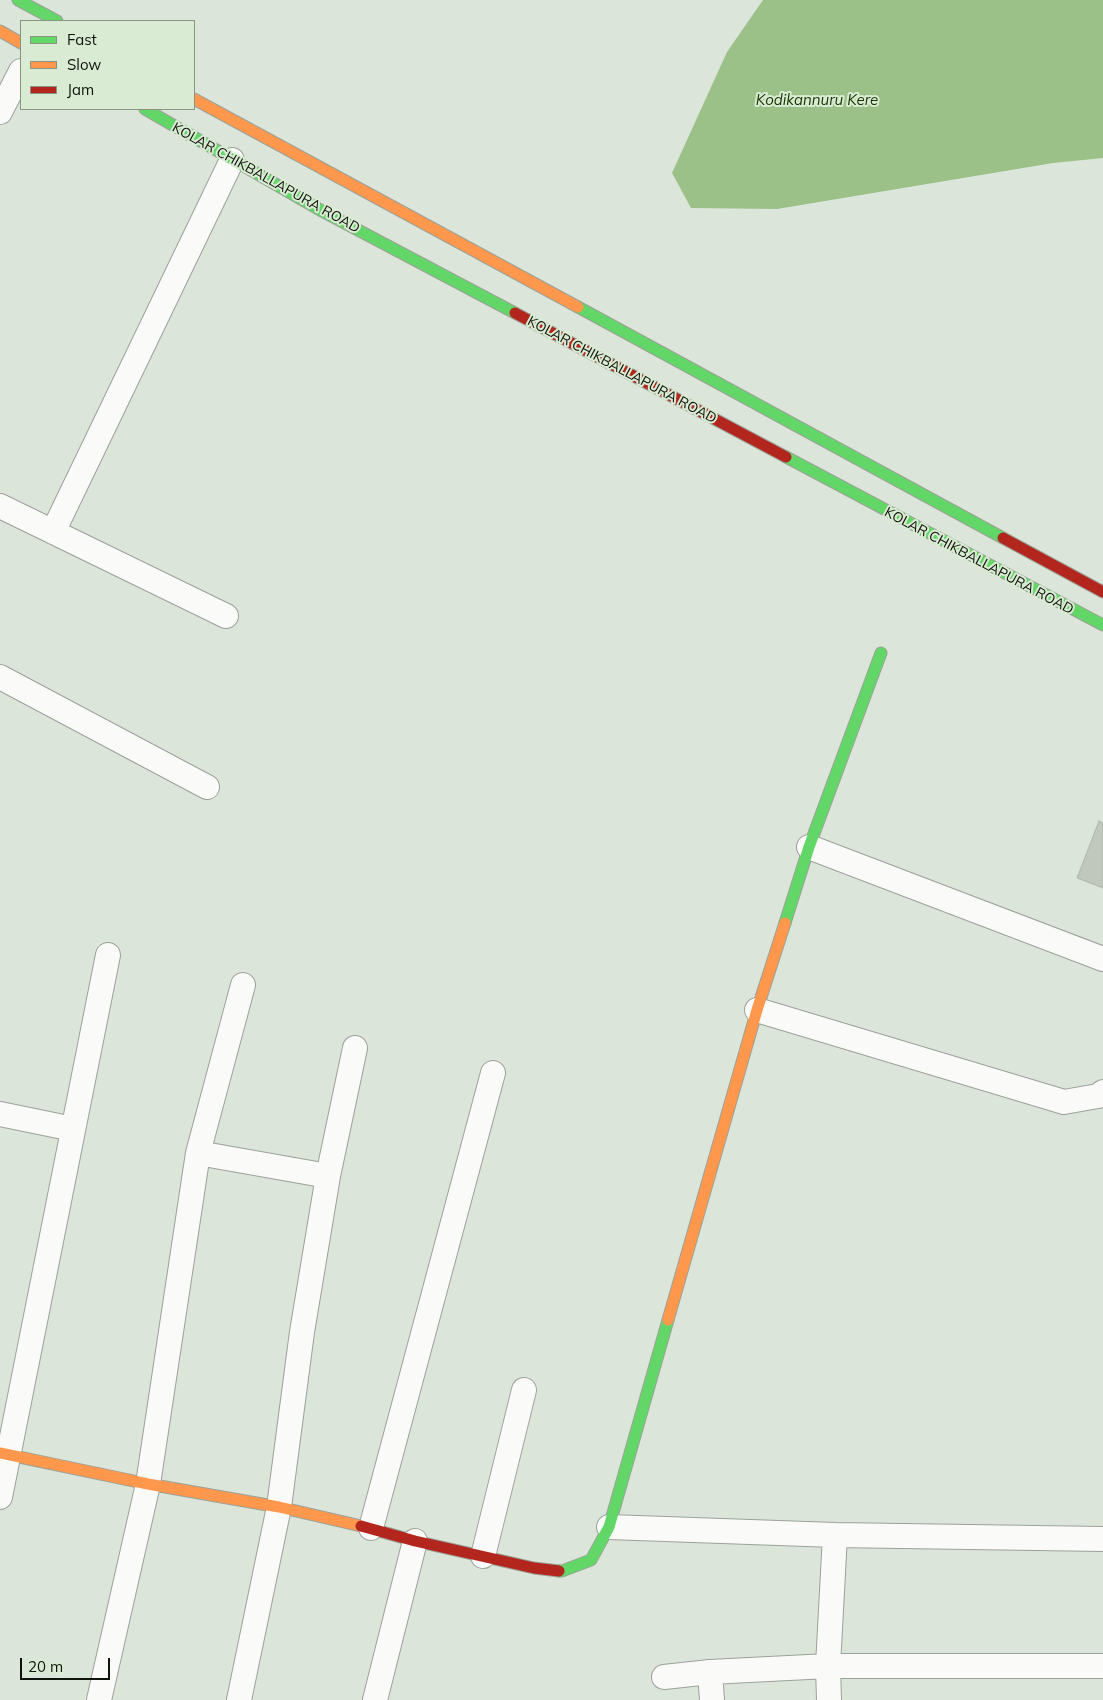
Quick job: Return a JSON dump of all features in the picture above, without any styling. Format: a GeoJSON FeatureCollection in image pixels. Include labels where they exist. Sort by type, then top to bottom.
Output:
{"type":"FeatureCollection","features":[{"type":"Feature","properties":{"kind":"main road"},"geometry":{"type":"LineString","coordinates":[[18,0],[55,20]]}},
{"type":"Feature","properties":{"kind":"main road"},"geometry":{"type":"LineString","coordinates":[[0,31],[20,42]]}},
{"type":"Feature","properties":{"kind":"main road"},"geometry":{"type":"LineString","coordinates":[[195,100],[1103,592]]}},
{"type":"Feature","properties":{"kind":"main road","name":"KOLAR CHIKBALLAPURA ROAD"},"geometry":{"type":"LineString","coordinates":[[146,110],[322,212],[1103,625]]}},
{"type":"Feature","properties":{"kind":"main road"},"geometry":{"type":"LineString","coordinates":[[4,1454],[148,1484],[279,1506],[371,1528],[415,1541],[534,1568],[562,1571],[591,1560],[609,1527],[757,1010],[809,847],[882,653]]}},
{"type":"Feature","properties":{"kind":"street"},"geometry":{"type":"LineString","coordinates":[[0,112],[20,73]]}},
{"type":"Feature","properties":{"kind":"street"},"geometry":{"type":"LineString","coordinates":[[52,532],[232,160]]}},
{"type":"Feature","properties":{"kind":"street"},"geometry":{"type":"LineString","coordinates":[[0,506],[226,616]]}},
{"type":"Feature","properties":{"kind":"street"},"geometry":{"type":"LineString","coordinates":[[0,677],[206,788]]}},
{"type":"Feature","properties":{"kind":"street"},"geometry":{"type":"LineString","coordinates":[[809,847],[1103,959]]}},
{"type":"Feature","properties":{"kind":"street"},"geometry":{"type":"LineString","coordinates":[[0,1497],[4,1454],[108,954]]}},
{"type":"Feature","properties":{"kind":"street"},"geometry":{"type":"LineString","coordinates":[[99,1700],[148,1484],[198,1153],[243,986]]}},
{"type":"Feature","properties":{"kind":"street"},"geometry":{"type":"LineString","coordinates":[[757,1010],[1064,1102],[1098,1096],[1103,1092]]}},
{"type":"Feature","properties":{"kind":"street"},"geometry":{"type":"LineString","coordinates":[[239,1700],[279,1506],[302,1332],[328,1176],[355,1048]]}},
{"type":"Feature","properties":{"kind":"street"},"geometry":{"type":"LineString","coordinates":[[371,1528],[493,1073]]}},
{"type":"Feature","properties":{"kind":"street"},"geometry":{"type":"LineString","coordinates":[[0,1114],[73,1129]]}},
{"type":"Feature","properties":{"kind":"street"},"geometry":{"type":"LineString","coordinates":[[198,1153],[328,1176]]}},
{"type":"Feature","properties":{"kind":"street"},"geometry":{"type":"LineString","coordinates":[[484,1556],[524,1390]]}},
{"type":"Feature","properties":{"kind":"street"},"geometry":{"type":"LineString","coordinates":[[609,1527],[835,1535],[1103,1539]]}},
{"type":"Feature","properties":{"kind":"street"},"geometry":{"type":"LineString","coordinates":[[829,1700],[828,1666],[835,1535]]}},
{"type":"Feature","properties":{"kind":"street"},"geometry":{"type":"LineString","coordinates":[[375,1700],[415,1541]]}},
{"type":"Feature","properties":{"kind":"street"},"geometry":{"type":"LineString","coordinates":[[664,1677],[710,1672],[828,1666],[1103,1666]]}},
{"type":"Feature","properties":{"kind":"street"},"geometry":{"type":"LineString","coordinates":[[710,1672],[712,1700]]}},
{"type":"Feature","properties":{"kind":"water","name":"Kodikannuru Kere"},"geometry":{"type":"Polygon","coordinates":[[[763,0],[1103,0],[1103,158],[1053,163],[777,209],[691,208],[672,173],[727,52],[763,0]]]}},
{"type":"Feature","properties":{"kind":"building"},"geometry":{"type":"Polygon","coordinates":[[[1099,821],[1103,823],[1103,888],[1077,878],[1099,821]]]}},
{"type":"Feature","properties":{"kind":"traffic: fast"},"geometry":{"type":"LineString","coordinates":[[18,0],[55,20]]}},
{"type":"Feature","properties":{"kind":"traffic: fast"},"geometry":{"type":"LineString","coordinates":[[147,110],[322,211],[515,313]]}},
{"type":"Feature","properties":{"kind":"traffic: fast"},"geometry":{"type":"LineString","coordinates":[[578,307],[1003,538]]}},
{"type":"Feature","properties":{"kind":"traffic: fast"},"geometry":{"type":"LineString","coordinates":[[786,457],[1103,625]]}},
{"type":"Feature","properties":{"kind":"traffic: fast"},"geometry":{"type":"LineString","coordinates":[[785,923],[809,847],[881,653]]}},
{"type":"Feature","properties":{"kind":"traffic: fast"},"geometry":{"type":"LineString","coordinates":[[559,1571],[591,1560],[609,1527],[668,1320]]}},
{"type":"Feature","properties":{"kind":"traffic: slow"},"geometry":{"type":"LineString","coordinates":[[0,31],[20,42]]}},
{"type":"Feature","properties":{"kind":"traffic: slow"},"geometry":{"type":"LineString","coordinates":[[195,100],[578,307]]}},
{"type":"Feature","properties":{"kind":"traffic: slow"},"geometry":{"type":"LineString","coordinates":[[668,1320],[757,1010],[785,923]]}},
{"type":"Feature","properties":{"kind":"traffic: slow"},"geometry":{"type":"LineString","coordinates":[[0,1453],[148,1484],[279,1507],[361,1526]]}},
{"type":"Feature","properties":{"kind":"traffic: jam"},"geometry":{"type":"LineString","coordinates":[[515,313],[786,457]]}},
{"type":"Feature","properties":{"kind":"traffic: jam"},"geometry":{"type":"LineString","coordinates":[[1003,538],[1103,592]]}},
{"type":"Feature","properties":{"kind":"traffic: jam"},"geometry":{"type":"LineString","coordinates":[[361,1526],[415,1541],[534,1568],[559,1571]]}}]}
